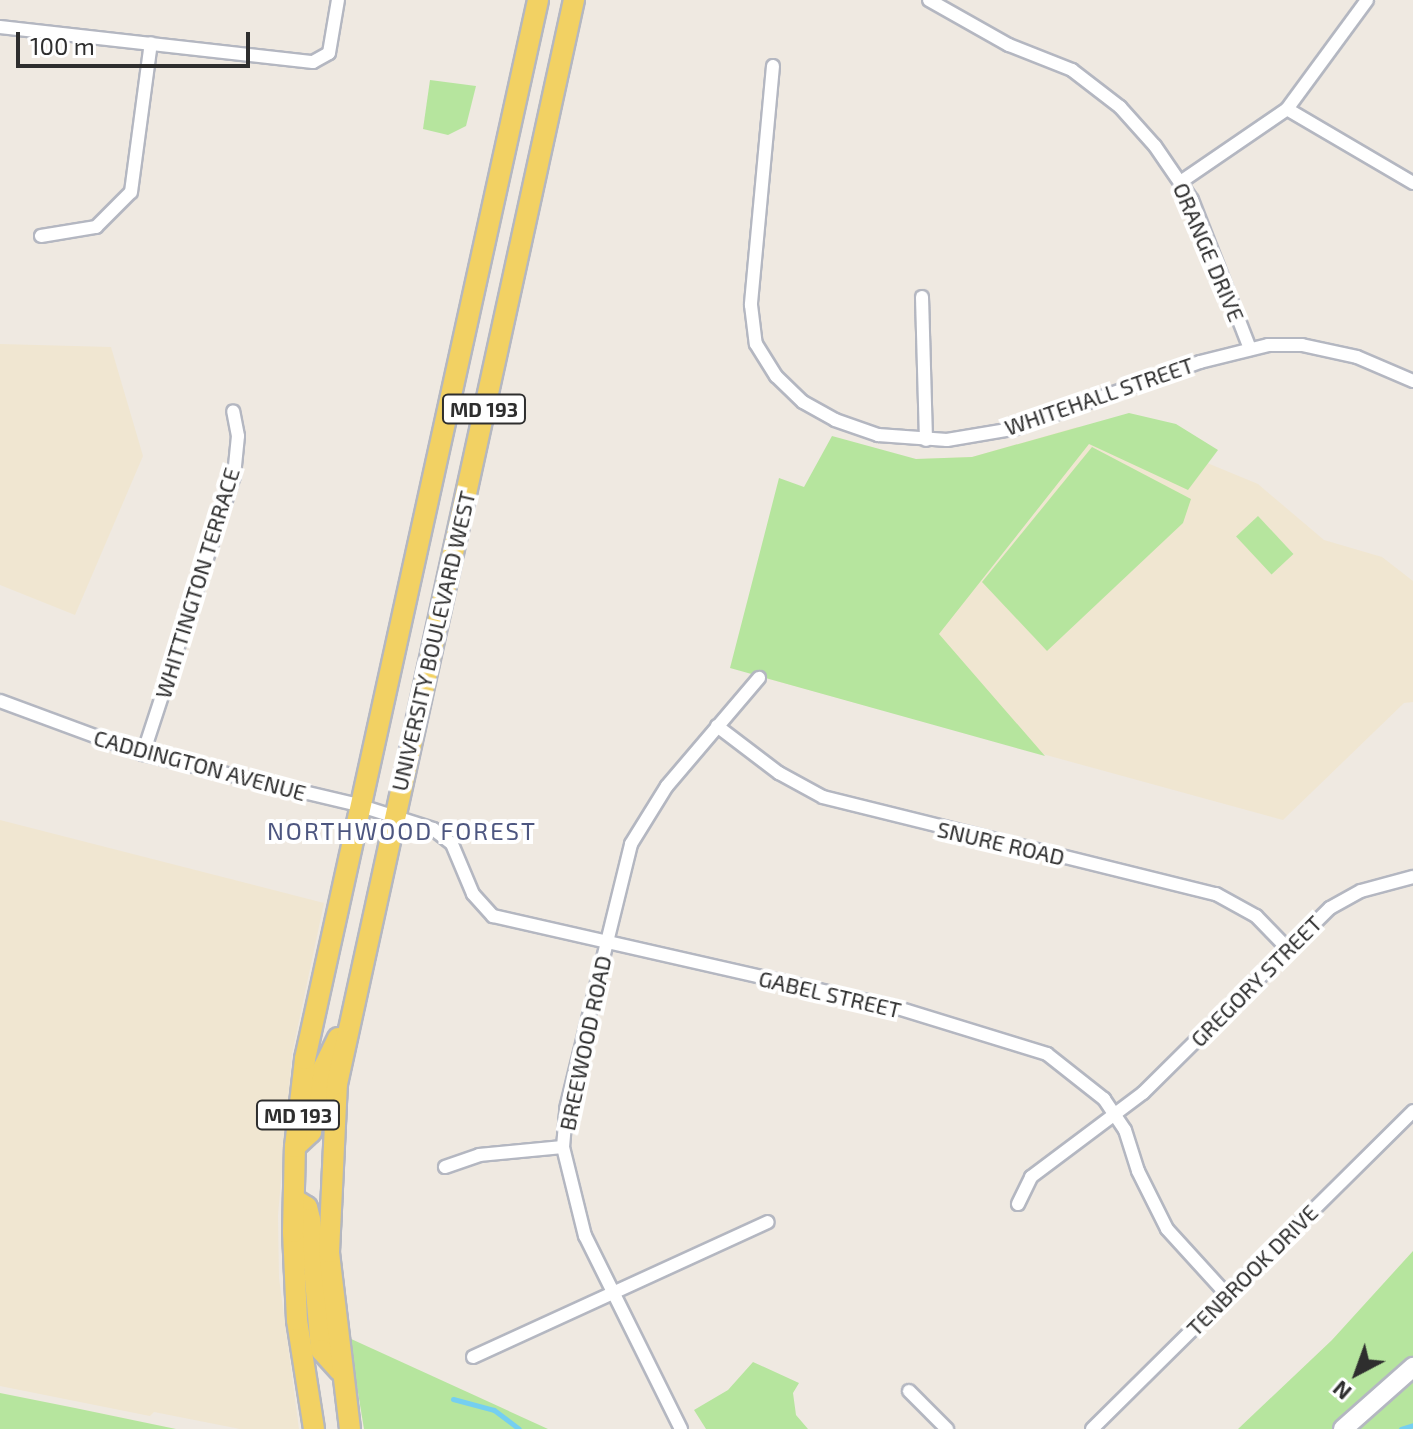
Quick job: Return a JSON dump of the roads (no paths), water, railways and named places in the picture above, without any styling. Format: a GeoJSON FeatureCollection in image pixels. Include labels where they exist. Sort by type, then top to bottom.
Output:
{"type":"FeatureCollection","features":[{"type":"Feature","properties":{"kind":"main road","name":"UNIVERSITY BOULEVARD WEST"},"geometry":{"type":"LineString","coordinates":[[314,1429],[297,1320],[294,1199],[295,1147],[305,1059],[358,805],[538,0]]}},
{"type":"Feature","properties":{"kind":"main road","name":"UNIVERSITY BOULEVARD WEST"},"geometry":{"type":"LineString","coordinates":[[350,1429],[340,1371],[329,1252],[329,1167],[348,1016],[574,0]]}},
{"type":"Feature","properties":{"kind":"main road"},"geometry":{"type":"LineString","coordinates":[[450,396],[486,403]]}},
{"type":"Feature","properties":{"kind":"main road"},"geometry":{"type":"LineString","coordinates":[[295,1147],[311,1132],[321,1073],[348,1016]]}},
{"type":"Feature","properties":{"kind":"main road"},"geometry":{"type":"LineString","coordinates":[[294,1199],[307,1207],[310,1219],[321,1350],[340,1371]]}},
{"type":"Feature","properties":{"kind":"street"},"geometry":{"type":"LineString","coordinates":[[0,27],[313,62],[329,53],[338,0]]}},
{"type":"Feature","properties":{"kind":"street","name":"ORANGE DRIVE"},"geometry":{"type":"LineString","coordinates":[[929,0],[1009,45],[1082,76],[1120,107],[1182,181],[1250,349]]}},
{"type":"Feature","properties":{"kind":"street"},"geometry":{"type":"LineString","coordinates":[[1182,181],[1287,109],[1367,0]]}},
{"type":"Feature","properties":{"kind":"street"},"geometry":{"type":"LineString","coordinates":[[41,236],[96,227],[131,192],[151,43]]}},
{"type":"Feature","properties":{"kind":"street","name":"WHITEHALL STREET"},"geometry":{"type":"LineString","coordinates":[[773,66],[751,305],[756,344],[776,376],[803,402],[878,435],[926,440],[1013,429],[1250,349],[1302,345],[1357,357],[1413,381]]}},
{"type":"Feature","properties":{"kind":"street"},"geometry":{"type":"LineString","coordinates":[[1287,109],[1413,183]]}},
{"type":"Feature","properties":{"kind":"street"},"geometry":{"type":"LineString","coordinates":[[922,297],[926,440]]}},
{"type":"Feature","properties":{"kind":"street","name":"WHITTINGTON TERRACE"},"geometry":{"type":"LineString","coordinates":[[143,754],[234,476],[238,436],[233,411]]}},
{"type":"Feature","properties":{"kind":"street","name":"BREEWOOD ROAD"},"geometry":{"type":"LineString","coordinates":[[681,1429],[611,1293],[575,1208],[563,1147],[566,1109],[624,864],[644,819],[759,678]]}},
{"type":"Feature","properties":{"kind":"street","name":"CADDINGTON AVENUE"},"geometry":{"type":"LineString","coordinates":[[0,701],[143,754],[358,805]]}},
{"type":"Feature","properties":{"kind":"street","name":"SNURE ROAD"},"geometry":{"type":"LineString","coordinates":[[717,726],[779,773],[823,797],[1216,894],[1256,916],[1288,949]]}},
{"type":"Feature","properties":{"kind":"street","name":"GABEL STREET"},"geometry":{"type":"LineString","coordinates":[[358,805],[444,835],[473,894],[493,916],[901,1009],[1020,1042],[1080,1076],[1114,1113],[1167,1229],[1227,1295]]}},
{"type":"Feature","properties":{"kind":"street","name":"GREGORY STREET"},"geometry":{"type":"LineString","coordinates":[[1018,1204],[1031,1177],[1143,1093],[1330,908],[1361,891],[1413,877]]}},
{"type":"Feature","properties":{"kind":"street","name":"TENBROOK DRIVE"},"geometry":{"type":"LineString","coordinates":[[1092,1429],[1413,1111]]}},
{"type":"Feature","properties":{"kind":"street"},"geometry":{"type":"LineString","coordinates":[[445,1167],[479,1155],[563,1147]]}},
{"type":"Feature","properties":{"kind":"street"},"geometry":{"type":"LineString","coordinates":[[473,1357],[768,1222]]}},
{"type":"Feature","properties":{"kind":"street"},"geometry":{"type":"LineString","coordinates":[[1343,1429],[1413,1367]]}},
{"type":"Feature","properties":{"kind":"street"},"geometry":{"type":"LineString","coordinates":[[909,1391],[947,1429]]}},
{"type":"Feature","properties":{"kind":"waterway"},"geometry":{"type":"LineString","coordinates":[[453,1399],[494,1410],[519,1429]]}},
{"type":"Feature","properties":{"kind":"waterway"},"geometry":{"type":"LineString","coordinates":[[1401,1429],[1413,1425]]}},
{"type":"Feature","properties":{"kind":"district","name":"NORTHWOOD FOREST"},"geometry":{"type":"Point","coordinates":[402,831]}}]}
